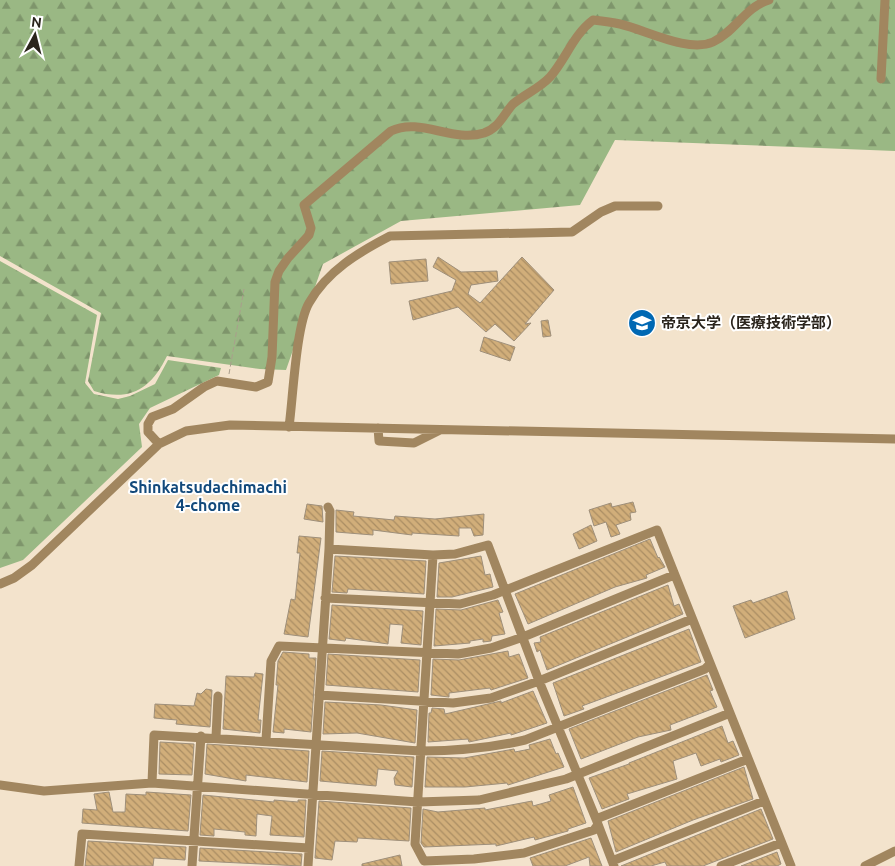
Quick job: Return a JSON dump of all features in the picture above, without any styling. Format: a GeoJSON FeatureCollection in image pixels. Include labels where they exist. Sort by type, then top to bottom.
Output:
{"type":"FeatureCollection","features":[{"type":"Feature","properties":{"kind":"street"},"geometry":{"type":"LineString","coordinates":[[159,444],[148,432],[148,424],[152,417],[173,408],[204,387],[217,381],[228,379],[256,387],[268,382],[272,357],[275,282],[279,271],[288,258],[309,235],[311,228],[304,205],[391,131],[403,125],[472,135],[486,132],[500,124],[512,106],[551,76],[582,28],[593,20],[620,24],[667,39],[702,46],[715,41],[750,9],[769,0]]}},
{"type":"Feature","properties":{"kind":"street"},"geometry":{"type":"LineString","coordinates":[[881,79],[885,0]]}},
{"type":"Feature","properties":{"kind":"street"},"geometry":{"type":"LineString","coordinates":[[289,427],[300,335],[308,304],[326,281],[343,264],[369,247],[390,236],[572,232],[600,212],[615,206],[658,206]]}},
{"type":"Feature","properties":{"kind":"street"},"geometry":{"type":"LineString","coordinates":[[0,584],[32,565],[159,444],[186,431],[203,427],[230,425],[895,439]]}},
{"type":"Feature","properties":{"kind":"street"},"geometry":{"type":"LineString","coordinates":[[378,428],[379,441],[414,443],[442,430]]}},
{"type":"Feature","properties":{"kind":"street"},"geometry":{"type":"LineString","coordinates":[[308,866],[329,548],[330,511],[328,507]]}},
{"type":"Feature","properties":{"kind":"street"},"geometry":{"type":"LineString","coordinates":[[325,598],[460,604],[505,590],[657,530],[789,863]]}},
{"type":"Feature","properties":{"kind":"street"},"geometry":{"type":"LineString","coordinates":[[329,548],[433,556],[455,554],[488,545],[539,681],[613,864],[764,801]]}},
{"type":"Feature","properties":{"kind":"street"},"geometry":{"type":"LineString","coordinates":[[433,556],[415,844],[424,861],[496,857],[524,853],[594,830],[596,822]]}},
{"type":"Feature","properties":{"kind":"street"},"geometry":{"type":"LineString","coordinates":[[266,740],[271,661],[278,646],[458,654],[491,648],[523,637],[674,576]]}},
{"type":"Feature","properties":{"kind":"street"},"geometry":{"type":"LineString","coordinates":[[319,695],[453,703],[490,698],[539,681],[692,619]]}},
{"type":"Feature","properties":{"kind":"street"},"geometry":{"type":"LineString","coordinates":[[152,783],[154,735],[201,736],[421,751],[461,750],[497,746],[526,740],[705,669],[710,664]]}},
{"type":"Feature","properties":{"kind":"street"},"geometry":{"type":"LineString","coordinates":[[216,738],[218,696]]}},
{"type":"Feature","properties":{"kind":"street"},"geometry":{"type":"LineString","coordinates":[[0,785],[44,791],[152,783],[418,802],[468,801],[502,796],[548,785],[730,713]]}},
{"type":"Feature","properties":{"kind":"street"},"geometry":{"type":"LineString","coordinates":[[192,866],[201,736]]}},
{"type":"Feature","properties":{"kind":"street"},"geometry":{"type":"LineString","coordinates":[[596,822],[748,759]]}},
{"type":"Feature","properties":{"kind":"street"},"geometry":{"type":"LineString","coordinates":[[79,866],[82,834],[309,848]]}},
{"type":"Feature","properties":{"kind":"street"},"geometry":{"type":"LineString","coordinates":[[721,866],[782,843]]}},
{"type":"Feature","properties":{"kind":"street"},"geometry":{"type":"LineString","coordinates":[[865,866],[895,851]]}},
{"type":"Feature","properties":{"kind":"street"},"geometry":{"type":"LineString","coordinates":[[496,857],[500,866]]}},
{"type":"Feature","properties":{"kind":"path"},"geometry":{"type":"LineString","coordinates":[[228,379],[244,289]]}},
{"type":"Feature","properties":{"kind":"green space"},"geometry":{"type":"Polygon","coordinates":[[[0,0],[895,0],[895,151],[615,140],[580,205],[401,221],[323,264],[286,370],[260,369],[167,356],[154,377],[138,390],[118,395],[107,394],[94,391],[88,381],[101,313],[0,256],[0,0]]]}},
{"type":"Feature","properties":{"kind":"green space"},"geometry":{"type":"Polygon","coordinates":[[[0,261],[97,315],[85,383],[94,394],[118,399],[130,396],[155,384],[168,360],[221,368],[219,375],[150,408],[139,424],[142,447],[23,560],[0,568],[0,261]]]}},
{"type":"Feature","properties":{"kind":"building"},"geometry":{"type":"Polygon","coordinates":[[[438,257],[461,272],[497,271],[498,281],[471,285],[468,294],[480,303],[522,257],[554,290],[525,324],[531,323],[514,341],[495,324],[486,332],[458,307],[413,320],[409,301],[452,291],[456,280],[433,267],[438,257]]]}},
{"type":"Feature","properties":{"kind":"building"},"geometry":{"type":"Polygon","coordinates":[[[426,259],[428,281],[391,284],[389,262],[426,259]]]}},
{"type":"Feature","properties":{"kind":"building"},"geometry":{"type":"Polygon","coordinates":[[[548,320],[551,336],[543,337],[541,321],[548,320]]]}},
{"type":"Feature","properties":{"kind":"building"},"geometry":{"type":"Polygon","coordinates":[[[484,337],[515,347],[510,361],[480,351],[484,337]]]}},
{"type":"Feature","properties":{"kind":"building"},"geometry":{"type":"Polygon","coordinates":[[[633,502],[636,512],[630,513],[631,520],[616,525],[620,534],[611,537],[606,522],[594,526],[589,510],[611,503],[612,507],[633,502]]]}},
{"type":"Feature","properties":{"kind":"building"},"geometry":{"type":"Polygon","coordinates":[[[307,504],[322,506],[323,522],[304,519],[307,504]]]}},
{"type":"Feature","properties":{"kind":"building"},"geometry":{"type":"Polygon","coordinates":[[[336,510],[354,512],[353,516],[394,520],[395,516],[435,519],[484,514],[483,535],[474,536],[471,528],[459,528],[459,536],[412,533],[412,535],[373,530],[373,535],[336,532],[336,510]]]}},
{"type":"Feature","properties":{"kind":"building"},"geometry":{"type":"Polygon","coordinates":[[[591,525],[597,541],[579,549],[573,534],[591,525]]]}},
{"type":"Feature","properties":{"kind":"building"},"geometry":{"type":"Polygon","coordinates":[[[299,536],[321,538],[308,637],[284,634],[291,599],[295,600],[300,553],[297,553],[299,536]]]}},
{"type":"Feature","properties":{"kind":"building"},"geometry":{"type":"Polygon","coordinates":[[[650,539],[658,558],[665,567],[646,575],[647,578],[615,587],[528,624],[515,594],[650,539]]]}},
{"type":"Feature","properties":{"kind":"building"},"geometry":{"type":"Polygon","coordinates":[[[335,556],[426,561],[424,594],[348,589],[347,593],[332,592],[335,556]]]}},
{"type":"Feature","properties":{"kind":"building"},"geometry":{"type":"Polygon","coordinates":[[[481,556],[485,575],[490,574],[493,587],[452,597],[437,597],[439,563],[481,556]]]}},
{"type":"Feature","properties":{"kind":"building"},"geometry":{"type":"Polygon","coordinates":[[[668,585],[674,606],[679,604],[683,614],[547,670],[540,650],[537,652],[534,643],[541,642],[540,637],[668,585]]]}},
{"type":"Feature","properties":{"kind":"building"},"geometry":{"type":"Polygon","coordinates":[[[787,591],[795,619],[745,638],[733,606],[751,600],[753,603],[787,591]]]}},
{"type":"Feature","properties":{"kind":"building"},"geometry":{"type":"Polygon","coordinates":[[[498,600],[503,612],[499,613],[505,634],[492,636],[491,641],[483,642],[483,639],[470,641],[470,643],[434,646],[436,609],[461,610],[498,600]]]}},
{"type":"Feature","properties":{"kind":"building"},"geometry":{"type":"Polygon","coordinates":[[[332,605],[423,611],[421,645],[401,643],[403,625],[390,624],[388,644],[346,638],[345,641],[329,639],[332,605]]]}},
{"type":"Feature","properties":{"kind":"building"},"geometry":{"type":"Polygon","coordinates":[[[689,629],[701,662],[582,706],[584,709],[564,716],[553,683],[689,629]]]}},
{"type":"Feature","properties":{"kind":"building"},"geometry":{"type":"Polygon","coordinates":[[[508,651],[509,657],[519,654],[528,678],[491,690],[490,688],[449,693],[449,697],[431,695],[433,659],[459,660],[508,651]]]}},
{"type":"Feature","properties":{"kind":"building"},"geometry":{"type":"Polygon","coordinates":[[[283,652],[309,654],[309,658],[316,658],[311,732],[284,729],[284,733],[273,732],[278,685],[276,685],[278,661],[283,652]]]}},
{"type":"Feature","properties":{"kind":"building"},"geometry":{"type":"Polygon","coordinates":[[[328,654],[420,660],[418,692],[326,685],[328,654]]]}},
{"type":"Feature","properties":{"kind":"building"},"geometry":{"type":"Polygon","coordinates":[[[255,673],[263,674],[258,720],[261,720],[260,733],[223,729],[226,676],[254,677],[255,673]]]}},
{"type":"Feature","properties":{"kind":"building"},"geometry":{"type":"Polygon","coordinates":[[[707,675],[713,690],[710,691],[717,707],[670,725],[671,730],[638,737],[581,759],[569,729],[707,675]]]}},
{"type":"Feature","properties":{"kind":"building"},"geometry":{"type":"Polygon","coordinates":[[[206,689],[212,690],[210,727],[176,724],[177,720],[154,718],[155,704],[194,706],[197,693],[201,694],[206,689]]]}},
{"type":"Feature","properties":{"kind":"building"},"geometry":{"type":"Polygon","coordinates":[[[533,691],[547,723],[511,735],[511,733],[469,742],[468,739],[428,742],[429,713],[431,713],[432,708],[444,709],[445,714],[501,701],[501,703],[533,691]]]}},
{"type":"Feature","properties":{"kind":"building"},"geometry":{"type":"Polygon","coordinates":[[[325,702],[381,705],[417,710],[415,743],[357,733],[323,734],[325,702]]]}},
{"type":"Feature","properties":{"kind":"building"},"geometry":{"type":"Polygon","coordinates":[[[722,726],[728,743],[733,741],[739,755],[721,762],[720,759],[701,766],[696,753],[673,761],[677,779],[627,794],[629,799],[602,809],[589,778],[629,764],[722,726]]]}},
{"type":"Feature","properties":{"kind":"building"},"geometry":{"type":"Polygon","coordinates":[[[550,739],[564,767],[508,785],[507,783],[465,787],[425,787],[427,757],[464,758],[514,749],[515,752],[530,749],[529,745],[550,739]]]}},
{"type":"Feature","properties":{"kind":"building"},"geometry":{"type":"Polygon","coordinates":[[[160,742],[194,744],[192,775],[159,774],[160,742]]]}},
{"type":"Feature","properties":{"kind":"building"},"geometry":{"type":"Polygon","coordinates":[[[207,744],[309,751],[307,782],[246,775],[246,781],[205,774],[207,744]]]}},
{"type":"Feature","properties":{"kind":"building"},"geometry":{"type":"Polygon","coordinates":[[[322,751],[414,757],[412,787],[395,785],[394,778],[398,771],[378,769],[376,786],[320,781],[322,751]]]}},
{"type":"Feature","properties":{"kind":"building"},"geometry":{"type":"Polygon","coordinates":[[[744,767],[753,799],[693,820],[616,852],[608,821],[744,767]]]}},
{"type":"Feature","properties":{"kind":"building"},"geometry":{"type":"Polygon","coordinates":[[[573,787],[586,823],[568,829],[568,831],[535,840],[534,837],[496,846],[496,844],[424,847],[421,843],[423,809],[438,812],[485,808],[485,810],[532,801],[533,806],[551,801],[549,795],[573,787]]]}},
{"type":"Feature","properties":{"kind":"building"},"geometry":{"type":"Polygon","coordinates":[[[109,792],[113,812],[125,812],[126,794],[146,795],[146,792],[191,795],[188,831],[82,823],[83,809],[97,810],[94,794],[109,792]]]}},
{"type":"Feature","properties":{"kind":"building"},"geometry":{"type":"Polygon","coordinates":[[[203,795],[274,802],[274,800],[298,802],[298,800],[306,800],[304,837],[270,835],[272,816],[257,814],[256,836],[245,835],[245,832],[214,829],[214,836],[200,835],[203,795]]]}},
{"type":"Feature","properties":{"kind":"building"},"geometry":{"type":"Polygon","coordinates":[[[319,801],[411,808],[409,841],[358,838],[357,842],[335,841],[332,860],[315,858],[319,801]]]}},
{"type":"Feature","properties":{"kind":"building"},"geometry":{"type":"Polygon","coordinates":[[[761,809],[773,839],[703,866],[667,866],[665,862],[651,866],[621,866],[761,809]]]}},
{"type":"Feature","properties":{"kind":"building"},"geometry":{"type":"Polygon","coordinates":[[[591,838],[602,866],[590,866],[589,857],[565,866],[533,866],[530,858],[591,838]]]}},
{"type":"Feature","properties":{"kind":"building"},"geometry":{"type":"Polygon","coordinates":[[[88,841],[186,847],[185,860],[154,858],[153,866],[85,866],[88,841]]]}},
{"type":"Feature","properties":{"kind":"building"},"geometry":{"type":"Polygon","coordinates":[[[200,848],[302,854],[301,866],[199,861],[200,848]]]}},
{"type":"Feature","properties":{"kind":"building"},"geometry":{"type":"Polygon","coordinates":[[[777,852],[781,864],[777,866],[741,866],[777,852]]]}},
{"type":"Feature","properties":{"kind":"building"},"geometry":{"type":"Polygon","coordinates":[[[400,855],[402,866],[362,866],[362,864],[400,855]]]}},
{"type":"Feature","properties":{"kind":"place","name":"帝京大学（医療技術学部）"},"geometry":{"type":"Point","coordinates":[642,323]}},
{"type":"Feature","properties":{"kind":"district","name":"Shinkatsudachimachi 4-chome"},"geometry":{"type":"Point","coordinates":[208,496]}}]}
